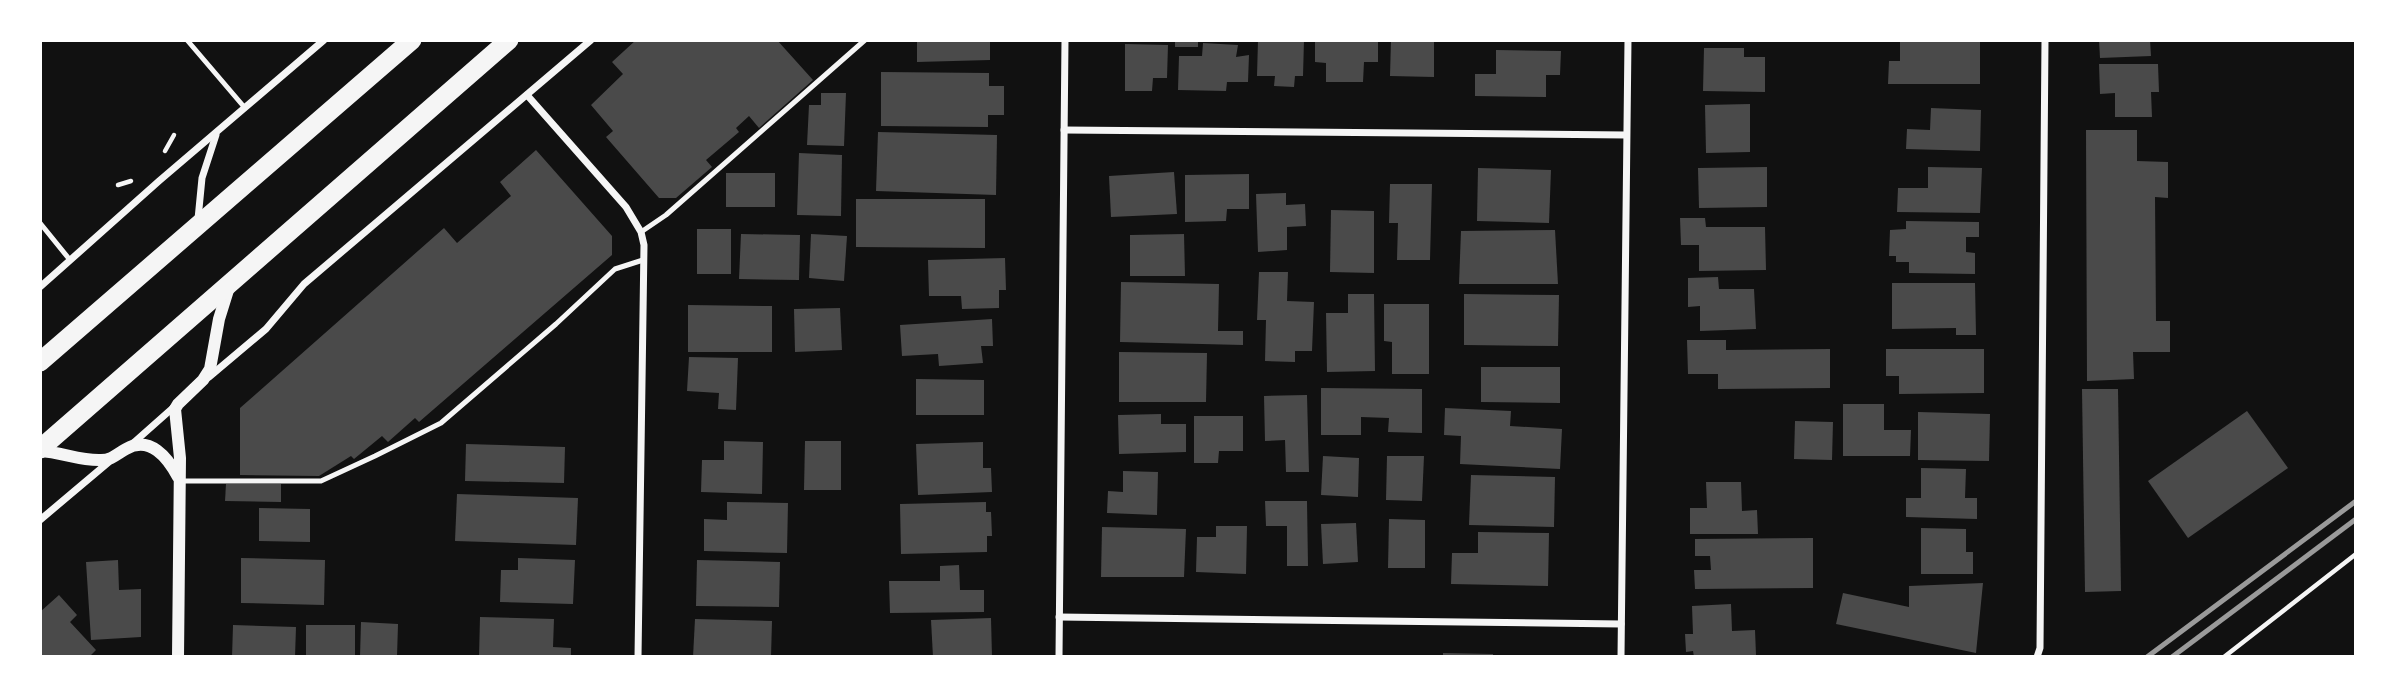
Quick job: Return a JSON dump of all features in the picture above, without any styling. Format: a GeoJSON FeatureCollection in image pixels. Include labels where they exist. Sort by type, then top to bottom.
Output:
{"type":"FeatureCollection","features":[{"type":"Feature","properties":{"kind":"highway"},"geometry":{"type":"LineString","coordinates":[[40,362],[412,40]]}},
{"type":"Feature","properties":{"kind":"highway"},"geometry":{"type":"LineString","coordinates":[[40,450],[509,40]]}},
{"type":"Feature","properties":{"kind":"street"},"geometry":{"type":"LineString","coordinates":[[40,287],[324,40]]}},
{"type":"Feature","properties":{"kind":"street"},"geometry":{"type":"LineString","coordinates":[[40,520],[266,329],[304,284],[591,40]]}},
{"type":"Feature","properties":{"kind":"street"},"geometry":{"type":"LineString","coordinates":[[1059,657],[1065,40]]}},
{"type":"Feature","properties":{"kind":"street"},"geometry":{"type":"LineString","coordinates":[[1621,657],[1628,40]]}},
{"type":"Feature","properties":{"kind":"street"},"geometry":{"type":"LineString","coordinates":[[2037,657],[2040,648],[2045,40]]}},
{"type":"Feature","properties":{"kind":"street"},"geometry":{"type":"LineString","coordinates":[[527,95],[626,207],[641,232],[644,245],[638,657]]}},
{"type":"Feature","properties":{"kind":"street"},"geometry":{"type":"LineString","coordinates":[[1064,130],[1626,135]]}},
{"type":"Feature","properties":{"kind":"street"},"geometry":{"type":"LineString","coordinates":[[198,226],[202,178],[216,133]]}},
{"type":"Feature","properties":{"kind":"street"},"geometry":{"type":"LineString","coordinates":[[199,385],[212,365],[219,319],[230,283]]}},
{"type":"Feature","properties":{"kind":"street"},"geometry":{"type":"LineString","coordinates":[[178,404],[175,417],[180,481],[178,657]]}},
{"type":"Feature","properties":{"kind":"street"},"geometry":{"type":"LineString","coordinates":[[40,450],[93,460],[142,445],[155,449],[169,460],[180,481]]}},
{"type":"Feature","properties":{"kind":"street"},"geometry":{"type":"LineString","coordinates":[[1059,617],[1621,624]]}},
{"type":"Feature","properties":{"kind":"lane"},"geometry":{"type":"LineString","coordinates":[[187,40],[245,108]]}},
{"type":"Feature","properties":{"kind":"lane"},"geometry":{"type":"LineString","coordinates":[[641,232],[666,215],[865,40]]}},
{"type":"Feature","properties":{"kind":"lane"},"geometry":{"type":"LineString","coordinates":[[40,223],[70,260]]}},
{"type":"Feature","properties":{"kind":"lane"},"geometry":{"type":"LineString","coordinates":[[180,481],[321,481],[375,456],[441,423],[615,269],[643,260]]}},
{"type":"Feature","properties":{"kind":"path"},"geometry":{"type":"LineString","coordinates":[[2224,657],[2356,554]]}},
{"type":"Feature","properties":{"kind":"building"},"geometry":{"type":"Polygon","coordinates":[[[636,40],[777,40],[813,80],[759,128],[749,116],[736,128],[739,132],[706,160],[712,167],[676,198],[659,198],[606,137],[613,131],[591,105],[623,74],[612,62],[636,40]]]}},
{"type":"Feature","properties":{"kind":"building"},"geometry":{"type":"Polygon","coordinates":[[[917,40],[990,40],[990,60],[917,62],[917,40]]]}},
{"type":"Feature","properties":{"kind":"building"},"geometry":{"type":"Polygon","coordinates":[[[1175,40],[1198,40],[1198,47],[1175,47],[1175,40]]]}},
{"type":"Feature","properties":{"kind":"building"},"geometry":{"type":"Polygon","coordinates":[[[1258,40],[1304,40],[1303,76],[1295,76],[1294,87],[1274,86],[1275,76],[1257,76],[1258,40]]]}},
{"type":"Feature","properties":{"kind":"building"},"geometry":{"type":"Polygon","coordinates":[[[1315,40],[1378,40],[1378,62],[1364,62],[1363,82],[1326,82],[1326,63],[1315,62],[1315,40]]]}},
{"type":"Feature","properties":{"kind":"building"},"geometry":{"type":"Polygon","coordinates":[[[1391,40],[1434,40],[1434,77],[1390,76],[1391,40]]]}},
{"type":"Feature","properties":{"kind":"building"},"geometry":{"type":"Polygon","coordinates":[[[1900,40],[1980,40],[1980,84],[1888,84],[1889,61],[1900,61],[1900,40]]]}},
{"type":"Feature","properties":{"kind":"building"},"geometry":{"type":"Polygon","coordinates":[[[2099,40],[2150,40],[2151,56],[2100,58],[2099,40]]]}},
{"type":"Feature","properties":{"kind":"building"},"geometry":{"type":"Polygon","coordinates":[[[1203,43],[1238,45],[1236,57],[1249,55],[1248,82],[1227,82],[1226,91],[1178,90],[1179,56],[1202,56],[1203,43]]]}},
{"type":"Feature","properties":{"kind":"building"},"geometry":{"type":"Polygon","coordinates":[[[1125,44],[1168,45],[1167,78],[1153,78],[1152,91],[1125,91],[1125,44]]]}},
{"type":"Feature","properties":{"kind":"building"},"geometry":{"type":"Polygon","coordinates":[[[1704,48],[1744,48],[1744,57],[1765,57],[1765,92],[1703,91],[1704,48]]]}},
{"type":"Feature","properties":{"kind":"building"},"geometry":{"type":"Polygon","coordinates":[[[1496,50],[1561,51],[1560,75],[1546,75],[1546,97],[1475,96],[1475,74],[1496,74],[1496,50]]]}},
{"type":"Feature","properties":{"kind":"building"},"geometry":{"type":"Polygon","coordinates":[[[2099,64],[2158,64],[2159,92],[2151,92],[2152,117],[2115,117],[2115,93],[2100,94],[2099,64]]]}},
{"type":"Feature","properties":{"kind":"building"},"geometry":{"type":"Polygon","coordinates":[[[881,72],[989,73],[989,86],[1004,86],[1004,115],[988,115],[988,127],[881,126],[881,72]]]}},
{"type":"Feature","properties":{"kind":"building"},"geometry":{"type":"Polygon","coordinates":[[[821,93],[846,93],[844,146],[807,145],[809,105],[821,105],[821,93]]]}},
{"type":"Feature","properties":{"kind":"building"},"geometry":{"type":"Polygon","coordinates":[[[1750,104],[1750,152],[1706,153],[1705,105],[1750,104]]]}},
{"type":"Feature","properties":{"kind":"building"},"geometry":{"type":"Polygon","coordinates":[[[1931,108],[1981,110],[1980,151],[1906,149],[1907,129],[1930,130],[1931,108]]]}},
{"type":"Feature","properties":{"kind":"building"},"geometry":{"type":"Polygon","coordinates":[[[2086,130],[2137,130],[2137,161],[2168,162],[2168,198],[2155,197],[2156,321],[2170,321],[2170,352],[2133,352],[2134,379],[2087,381],[2086,130]]]}},
{"type":"Feature","properties":{"kind":"building"},"geometry":{"type":"Polygon","coordinates":[[[878,132],[997,135],[996,195],[876,191],[878,132]]]}},
{"type":"Feature","properties":{"kind":"building"},"geometry":{"type":"Polygon","coordinates":[[[536,150],[612,236],[612,255],[419,422],[415,418],[388,442],[382,436],[354,459],[351,456],[319,476],[240,475],[240,408],[444,228],[457,243],[511,196],[500,182],[536,150]]]}},
{"type":"Feature","properties":{"kind":"building"},"geometry":{"type":"Polygon","coordinates":[[[799,153],[842,155],[841,216],[797,215],[799,153]]]}},
{"type":"Feature","properties":{"kind":"building"},"geometry":{"type":"Polygon","coordinates":[[[1767,167],[1767,207],[1699,208],[1698,168],[1767,167]]]}},
{"type":"Feature","properties":{"kind":"building"},"geometry":{"type":"Polygon","coordinates":[[[1928,167],[1982,168],[1980,213],[1897,212],[1898,188],[1928,188],[1928,167]]]}},
{"type":"Feature","properties":{"kind":"building"},"geometry":{"type":"Polygon","coordinates":[[[1478,168],[1551,170],[1549,223],[1477,221],[1478,168]]]}},
{"type":"Feature","properties":{"kind":"building"},"geometry":{"type":"Polygon","coordinates":[[[1174,172],[1177,214],[1111,217],[1109,176],[1174,172]]]}},
{"type":"Feature","properties":{"kind":"building"},"geometry":{"type":"Polygon","coordinates":[[[726,173],[775,173],[775,207],[726,207],[726,173]]]}},
{"type":"Feature","properties":{"kind":"building"},"geometry":{"type":"Polygon","coordinates":[[[1249,174],[1249,209],[1227,209],[1226,221],[1185,222],[1185,175],[1249,174]]]}},
{"type":"Feature","properties":{"kind":"building"},"geometry":{"type":"Polygon","coordinates":[[[1390,184],[1432,184],[1430,260],[1397,260],[1398,223],[1389,223],[1390,184]]]}},
{"type":"Feature","properties":{"kind":"building"},"geometry":{"type":"Polygon","coordinates":[[[1286,193],[1286,205],[1305,204],[1306,226],[1287,227],[1287,250],[1258,252],[1256,194],[1286,193]]]}},
{"type":"Feature","properties":{"kind":"building"},"geometry":{"type":"Polygon","coordinates":[[[856,199],[985,199],[985,248],[856,247],[856,199]]]}},
{"type":"Feature","properties":{"kind":"building"},"geometry":{"type":"Polygon","coordinates":[[[1331,210],[1374,211],[1374,273],[1330,272],[1331,210]]]}},
{"type":"Feature","properties":{"kind":"building"},"geometry":{"type":"Polygon","coordinates":[[[1680,218],[1705,218],[1706,227],[1765,227],[1766,270],[1699,271],[1699,245],[1681,245],[1680,218]]]}},
{"type":"Feature","properties":{"kind":"building"},"geometry":{"type":"Polygon","coordinates":[[[1906,221],[1979,222],[1979,237],[1966,237],[1966,252],[1975,253],[1975,274],[1909,273],[1909,262],[1896,262],[1896,256],[1889,256],[1890,230],[1906,229],[1906,221]]]}},
{"type":"Feature","properties":{"kind":"building"},"geometry":{"type":"Polygon","coordinates":[[[697,229],[731,229],[731,274],[697,274],[697,229]]]}},
{"type":"Feature","properties":{"kind":"building"},"geometry":{"type":"Polygon","coordinates":[[[1555,230],[1558,284],[1459,284],[1461,231],[1555,230]]]}},
{"type":"Feature","properties":{"kind":"building"},"geometry":{"type":"Polygon","coordinates":[[[741,234],[800,235],[799,280],[739,279],[741,234]]]}},
{"type":"Feature","properties":{"kind":"building"},"geometry":{"type":"Polygon","coordinates":[[[811,234],[847,236],[844,281],[809,278],[811,234]]]}},
{"type":"Feature","properties":{"kind":"building"},"geometry":{"type":"Polygon","coordinates":[[[1184,234],[1185,276],[1130,276],[1130,235],[1184,234]]]}},
{"type":"Feature","properties":{"kind":"building"},"geometry":{"type":"Polygon","coordinates":[[[1005,258],[1006,290],[999,290],[999,308],[962,309],[961,296],[929,296],[928,260],[1005,258]]]}},
{"type":"Feature","properties":{"kind":"building"},"geometry":{"type":"Polygon","coordinates":[[[1259,272],[1288,272],[1287,301],[1314,302],[1312,351],[1295,351],[1295,362],[1265,361],[1266,320],[1257,320],[1259,272]]]}},
{"type":"Feature","properties":{"kind":"building"},"geometry":{"type":"Polygon","coordinates":[[[1718,277],[1719,289],[1754,289],[1756,329],[1700,331],[1700,306],[1688,307],[1688,278],[1718,277]]]}},
{"type":"Feature","properties":{"kind":"building"},"geometry":{"type":"Polygon","coordinates":[[[1121,282],[1219,284],[1218,331],[1243,331],[1243,345],[1120,342],[1121,282]]]}},
{"type":"Feature","properties":{"kind":"building"},"geometry":{"type":"Polygon","coordinates":[[[1892,283],[1975,283],[1976,335],[1956,335],[1956,328],[1892,329],[1892,283]]]}},
{"type":"Feature","properties":{"kind":"building"},"geometry":{"type":"Polygon","coordinates":[[[1348,294],[1374,294],[1375,371],[1327,372],[1326,313],[1348,313],[1348,294]]]}},
{"type":"Feature","properties":{"kind":"building"},"geometry":{"type":"Polygon","coordinates":[[[1464,294],[1559,295],[1558,346],[1464,345],[1464,294]]]}},
{"type":"Feature","properties":{"kind":"building"},"geometry":{"type":"Polygon","coordinates":[[[1384,304],[1429,304],[1429,374],[1392,374],[1392,342],[1384,341],[1384,304]]]}},
{"type":"Feature","properties":{"kind":"building"},"geometry":{"type":"Polygon","coordinates":[[[688,305],[772,306],[772,352],[688,352],[688,305]]]}},
{"type":"Feature","properties":{"kind":"building"},"geometry":{"type":"Polygon","coordinates":[[[840,308],[842,350],[795,352],[794,309],[840,308]]]}},
{"type":"Feature","properties":{"kind":"building"},"geometry":{"type":"Polygon","coordinates":[[[992,319],[993,346],[981,346],[983,363],[939,366],[938,354],[902,356],[900,325],[992,319]]]}},
{"type":"Feature","properties":{"kind":"building"},"geometry":{"type":"Polygon","coordinates":[[[1687,340],[1726,340],[1726,350],[1830,349],[1830,388],[1718,389],[1718,374],[1688,374],[1687,340]]]}},
{"type":"Feature","properties":{"kind":"building"},"geometry":{"type":"Polygon","coordinates":[[[1886,349],[1984,349],[1984,393],[1899,394],[1899,376],[1886,376],[1886,349]]]}},
{"type":"Feature","properties":{"kind":"building"},"geometry":{"type":"Polygon","coordinates":[[[1119,352],[1207,353],[1206,402],[1119,402],[1119,352]]]}},
{"type":"Feature","properties":{"kind":"building"},"geometry":{"type":"Polygon","coordinates":[[[689,357],[738,358],[736,410],[718,409],[719,393],[687,391],[689,357]]]}},
{"type":"Feature","properties":{"kind":"building"},"geometry":{"type":"Polygon","coordinates":[[[1481,367],[1560,367],[1560,403],[1481,402],[1481,367]]]}},
{"type":"Feature","properties":{"kind":"building"},"geometry":{"type":"Polygon","coordinates":[[[916,379],[984,380],[984,415],[916,415],[916,379]]]}},
{"type":"Feature","properties":{"kind":"building"},"geometry":{"type":"Polygon","coordinates":[[[1321,388],[1422,389],[1422,433],[1388,432],[1389,418],[1361,417],[1361,435],[1321,435],[1321,388]]]}},
{"type":"Feature","properties":{"kind":"building"},"geometry":{"type":"Polygon","coordinates":[[[2082,389],[2118,389],[2121,591],[2085,592],[2082,389]]]}},
{"type":"Feature","properties":{"kind":"building"},"geometry":{"type":"Polygon","coordinates":[[[1307,395],[1309,472],[1286,472],[1285,440],[1265,441],[1264,396],[1307,395]]]}},
{"type":"Feature","properties":{"kind":"building"},"geometry":{"type":"Polygon","coordinates":[[[1843,404],[1884,404],[1884,430],[1911,430],[1910,456],[1843,456],[1843,404]]]}},
{"type":"Feature","properties":{"kind":"building"},"geometry":{"type":"Polygon","coordinates":[[[1445,408],[1511,411],[1510,426],[1562,429],[1560,469],[1460,464],[1461,436],[1444,435],[1445,408]]]}},
{"type":"Feature","properties":{"kind":"building"},"geometry":{"type":"Polygon","coordinates":[[[2247,411],[2288,468],[2188,538],[2148,481],[2247,411]]]}},
{"type":"Feature","properties":{"kind":"building"},"geometry":{"type":"Polygon","coordinates":[[[1918,412],[1990,414],[1989,461],[1918,460],[1918,412]]]}},
{"type":"Feature","properties":{"kind":"building"},"geometry":{"type":"Polygon","coordinates":[[[1161,414],[1161,424],[1186,424],[1186,452],[1119,454],[1118,415],[1161,414]]]}},
{"type":"Feature","properties":{"kind":"building"},"geometry":{"type":"Polygon","coordinates":[[[1194,416],[1243,416],[1243,451],[1219,451],[1218,463],[1194,463],[1194,416]]]}},
{"type":"Feature","properties":{"kind":"building"},"geometry":{"type":"Polygon","coordinates":[[[1795,421],[1833,422],[1832,460],[1794,459],[1795,421]]]}},
{"type":"Feature","properties":{"kind":"building"},"geometry":{"type":"Polygon","coordinates":[[[724,441],[763,442],[762,494],[701,492],[702,460],[724,460],[724,441]]]}},
{"type":"Feature","properties":{"kind":"building"},"geometry":{"type":"Polygon","coordinates":[[[805,441],[841,441],[841,490],[804,490],[805,441]]]}},
{"type":"Feature","properties":{"kind":"building"},"geometry":{"type":"Polygon","coordinates":[[[983,442],[983,468],[991,468],[992,492],[918,495],[916,444],[983,442]]]}},
{"type":"Feature","properties":{"kind":"building"},"geometry":{"type":"Polygon","coordinates":[[[466,444],[565,447],[564,483],[465,481],[466,444]]]}},
{"type":"Feature","properties":{"kind":"building"},"geometry":{"type":"Polygon","coordinates":[[[1323,456],[1359,458],[1358,497],[1321,495],[1323,456]]]}},
{"type":"Feature","properties":{"kind":"building"},"geometry":{"type":"Polygon","coordinates":[[[1387,456],[1424,456],[1422,501],[1386,500],[1387,456]]]}},
{"type":"Feature","properties":{"kind":"building"},"geometry":{"type":"Polygon","coordinates":[[[1921,468],[1966,469],[1965,498],[1977,498],[1977,519],[1906,517],[1906,498],[1921,498],[1921,468]]]}},
{"type":"Feature","properties":{"kind":"building"},"geometry":{"type":"Polygon","coordinates":[[[1123,471],[1158,472],[1157,515],[1107,513],[1108,491],[1123,492],[1123,471]]]}},
{"type":"Feature","properties":{"kind":"building"},"geometry":{"type":"Polygon","coordinates":[[[1471,475],[1555,477],[1554,527],[1469,525],[1471,475]]]}},
{"type":"Feature","properties":{"kind":"building"},"geometry":{"type":"Polygon","coordinates":[[[1706,482],[1741,482],[1742,511],[1757,510],[1758,534],[1690,534],[1690,508],[1707,508],[1706,482]]]}},
{"type":"Feature","properties":{"kind":"building"},"geometry":{"type":"Polygon","coordinates":[[[226,484],[281,484],[281,502],[225,501],[226,484]]]}},
{"type":"Feature","properties":{"kind":"building"},"geometry":{"type":"Polygon","coordinates":[[[457,494],[578,498],[576,545],[455,541],[457,494]]]}},
{"type":"Feature","properties":{"kind":"building"},"geometry":{"type":"Polygon","coordinates":[[[1265,501],[1307,501],[1308,566],[1287,566],[1287,526],[1266,526],[1265,501]]]}},
{"type":"Feature","properties":{"kind":"building"},"geometry":{"type":"Polygon","coordinates":[[[727,502],[788,503],[787,553],[704,551],[704,519],[727,520],[727,502]]]}},
{"type":"Feature","properties":{"kind":"building"},"geometry":{"type":"Polygon","coordinates":[[[986,502],[986,512],[991,512],[992,536],[987,536],[987,552],[901,554],[900,504],[986,502]]]}},
{"type":"Feature","properties":{"kind":"building"},"geometry":{"type":"Polygon","coordinates":[[[259,508],[310,509],[310,542],[259,541],[259,508]]]}},
{"type":"Feature","properties":{"kind":"building"},"geometry":{"type":"Polygon","coordinates":[[[1389,519],[1425,520],[1425,568],[1388,568],[1389,519]]]}},
{"type":"Feature","properties":{"kind":"building"},"geometry":{"type":"Polygon","coordinates":[[[1356,523],[1358,562],[1323,564],[1321,524],[1356,523]]]}},
{"type":"Feature","properties":{"kind":"building"},"geometry":{"type":"Polygon","coordinates":[[[1216,526],[1247,526],[1246,574],[1196,572],[1197,537],[1216,537],[1216,526]]]}},
{"type":"Feature","properties":{"kind":"building"},"geometry":{"type":"Polygon","coordinates":[[[1102,527],[1186,529],[1184,577],[1101,577],[1102,527]]]}},
{"type":"Feature","properties":{"kind":"building"},"geometry":{"type":"Polygon","coordinates":[[[1921,528],[1966,529],[1966,552],[1973,552],[1973,574],[1921,574],[1921,528]]]}},
{"type":"Feature","properties":{"kind":"building"},"geometry":{"type":"Polygon","coordinates":[[[1478,532],[1549,533],[1548,586],[1451,584],[1452,553],[1478,553],[1478,532]]]}},
{"type":"Feature","properties":{"kind":"building"},"geometry":{"type":"Polygon","coordinates":[[[1813,538],[1813,588],[1695,589],[1694,570],[1711,570],[1710,556],[1695,556],[1695,539],[1813,538]]]}},
{"type":"Feature","properties":{"kind":"building"},"geometry":{"type":"Polygon","coordinates":[[[241,558],[325,560],[324,605],[241,603],[241,558]]]}},
{"type":"Feature","properties":{"kind":"building"},"geometry":{"type":"Polygon","coordinates":[[[518,558],[575,560],[573,604],[500,602],[501,570],[518,570],[518,558]]]}},
{"type":"Feature","properties":{"kind":"building"},"geometry":{"type":"Polygon","coordinates":[[[118,560],[119,590],[141,589],[141,637],[91,640],[86,562],[118,560]]]}},
{"type":"Feature","properties":{"kind":"building"},"geometry":{"type":"Polygon","coordinates":[[[697,560],[780,562],[779,607],[696,606],[697,560]]]}},
{"type":"Feature","properties":{"kind":"building"},"geometry":{"type":"Polygon","coordinates":[[[959,565],[960,590],[984,590],[984,612],[890,613],[889,581],[940,581],[940,566],[959,565]]]}},
{"type":"Feature","properties":{"kind":"building"},"geometry":{"type":"Polygon","coordinates":[[[1983,583],[1976,653],[1836,624],[1843,593],[1909,607],[1909,586],[1983,583]]]}},
{"type":"Feature","properties":{"kind":"building"},"geometry":{"type":"Polygon","coordinates":[[[59,595],[77,615],[70,622],[96,650],[89,657],[40,657],[40,612],[59,595]]]}},
{"type":"Feature","properties":{"kind":"building"},"geometry":{"type":"Polygon","coordinates":[[[1731,604],[1732,631],[1755,630],[1756,655],[1694,657],[1693,651],[1686,652],[1685,634],[1693,634],[1692,606],[1731,604]]]}},
{"type":"Feature","properties":{"kind":"building"},"geometry":{"type":"Polygon","coordinates":[[[480,617],[554,619],[553,647],[571,648],[571,657],[479,657],[480,617]]]}},
{"type":"Feature","properties":{"kind":"building"},"geometry":{"type":"Polygon","coordinates":[[[991,618],[992,657],[933,657],[931,620],[991,618]]]}},
{"type":"Feature","properties":{"kind":"building"},"geometry":{"type":"Polygon","coordinates":[[[695,619],[772,621],[771,657],[693,657],[695,619]]]}},
{"type":"Feature","properties":{"kind":"building"},"geometry":{"type":"Polygon","coordinates":[[[361,622],[398,624],[397,657],[360,657],[361,622]]]}},
{"type":"Feature","properties":{"kind":"building"},"geometry":{"type":"Polygon","coordinates":[[[233,625],[296,627],[295,657],[232,657],[233,625]]]}},
{"type":"Feature","properties":{"kind":"building"},"geometry":{"type":"Polygon","coordinates":[[[306,625],[355,625],[355,657],[306,657],[306,625]]]}},
{"type":"Feature","properties":{"kind":"building"},"geometry":{"type":"Polygon","coordinates":[[[1443,653],[1493,654],[1493,657],[1443,657],[1443,653]]]}},
{"type":"Feature","properties":{"kind":"railway"},"geometry":{"type":"LineString","coordinates":[[2147,657],[2356,501]]}},
{"type":"Feature","properties":{"kind":"railway"},"geometry":{"type":"LineString","coordinates":[[2172,657],[2356,519]]}}]}
